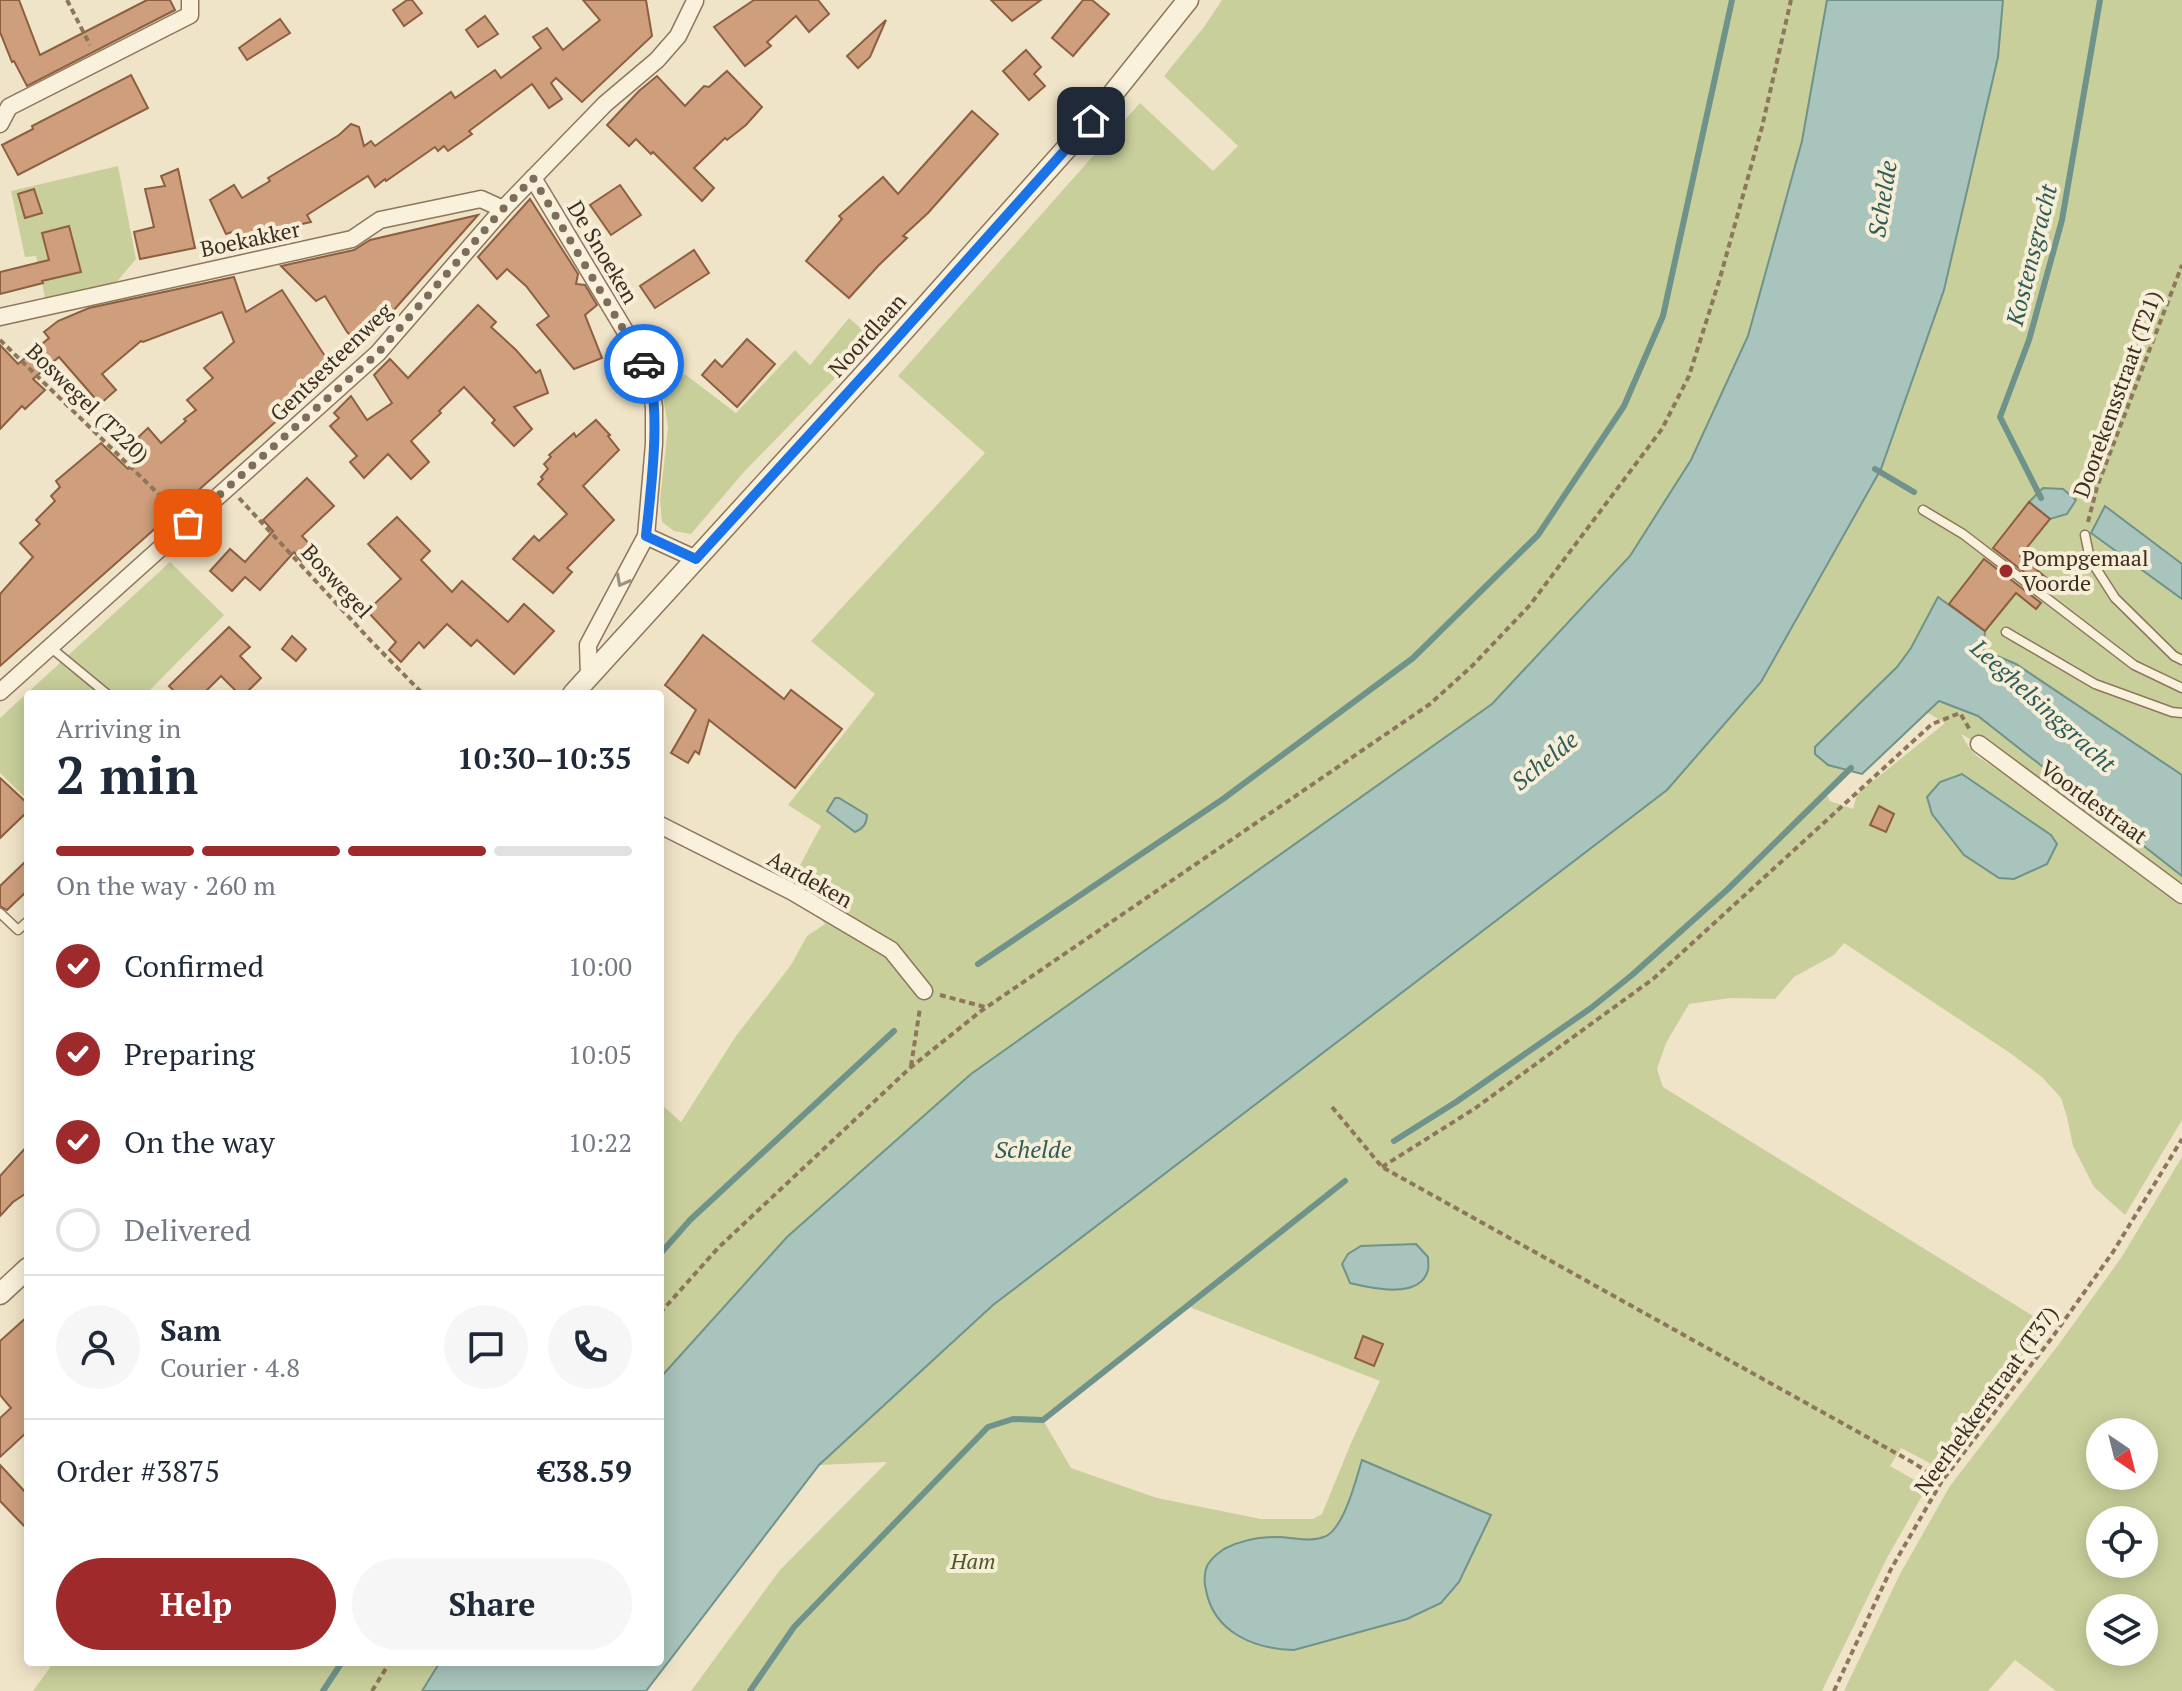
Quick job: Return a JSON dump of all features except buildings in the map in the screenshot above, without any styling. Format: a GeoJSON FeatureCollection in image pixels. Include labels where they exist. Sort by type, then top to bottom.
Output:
{"type":"FeatureCollection","features":[{"type":"Feature","properties":{"kind":"street"},"geometry":{"type":"LineString","coordinates":[[0,124],[5,104],[98,62],[190,15],[190,0]]}},
{"type":"Feature","properties":{"kind":"street","name":"Gentsesteenweg"},"geometry":{"type":"LineString","coordinates":[[0,692],[378,353],[503,209],[605,104],[657,60],[678,36],[697,0]]}},
{"type":"Feature","properties":{"kind":"street","name":"Noordlaan"},"geometry":{"type":"LineString","coordinates":[[577,690],[1091,121],[1188,0]]}},
{"type":"Feature","properties":{"kind":"street","name":"De Snoeken"},"geometry":{"type":"LineString","coordinates":[[533,178],[648,369],[654,407],[646,536],[588,645],[589,677]]}},
{"type":"Feature","properties":{"kind":"street","name":"Boekakker"},"geometry":{"type":"LineString","coordinates":[[0,317],[352,239],[380,220],[481,199],[503,209]]}},
{"type":"Feature","properties":{"kind":"street"},"geometry":{"type":"LineString","coordinates":[[646,536],[696,559]]}},
{"type":"Feature","properties":{"kind":"street","name":"Voordestraat"},"geometry":{"type":"LineString","coordinates":[[1979,744],[2182,895]]}},
{"type":"Feature","properties":{"kind":"street","name":"Aardeken"},"geometry":{"type":"LineString","coordinates":[[664,827],[793,892],[891,950],[924,991]]}},
{"type":"Feature","properties":{"kind":"street"},"geometry":{"type":"LineString","coordinates":[[0,1294],[24,1272]]}},
{"type":"Feature","properties":{"kind":"lane"},"geometry":{"type":"LineString","coordinates":[[1923,510],[1963,534],[2134,665],[2182,688]]}},
{"type":"Feature","properties":{"kind":"lane"},"geometry":{"type":"LineString","coordinates":[[2085,535],[2090,559],[2115,598],[2174,656],[2182,660]]}},
{"type":"Feature","properties":{"kind":"lane"},"geometry":{"type":"LineString","coordinates":[[2006,632],[2095,684],[2182,713]]}},
{"type":"Feature","properties":{"kind":"lane"},"geometry":{"type":"LineString","coordinates":[[50,647],[102,690]]}},
{"type":"Feature","properties":{"kind":"lane"},"geometry":{"type":"LineString","coordinates":[[0,913],[18,930],[24,925]]}},
{"type":"Feature","properties":{"kind":"path"},"geometry":{"type":"LineString","coordinates":[[67,0],[98,62]]}},
{"type":"Feature","properties":{"kind":"path"},"geometry":{"type":"LineString","coordinates":[[664,1309],[718,1248],[910,1068],[987,1008],[1430,704],[1472,666],[1530,605],[1662,429],[1689,376],[1762,127],[1791,0]]}},
{"type":"Feature","properties":{"kind":"path","name":"Doorekensstraat (T21)"},"geometry":{"type":"LineString","coordinates":[[2085,535],[2097,487],[2182,265]]}},
{"type":"Feature","properties":{"kind":"path","name":"Boswegel (T220)"},"geometry":{"type":"LineString","coordinates":[[0,340],[188,523]]}},
{"type":"Feature","properties":{"kind":"path","name":"Boswegel"},"geometry":{"type":"LineString","coordinates":[[229,488],[419,690]]}},
{"type":"Feature","properties":{"kind":"path"},"geometry":{"type":"LineString","coordinates":[[1382,1167],[1474,1109],[1653,979],[1932,724],[1960,713],[1979,744]]}},
{"type":"Feature","properties":{"kind":"path"},"geometry":{"type":"LineString","coordinates":[[910,1068],[924,991],[987,1008]]}},
{"type":"Feature","properties":{"kind":"path"},"geometry":{"type":"LineString","coordinates":[[1332,1107],[1382,1167],[1899,1454],[1942,1481]]}},
{"type":"Feature","properties":{"kind":"path","name":"Neerhekkerstraat (T37)"},"geometry":{"type":"LineString","coordinates":[[1834,1691],[1891,1569],[1942,1481],[2113,1252],[2182,1139]]}},
{"type":"Feature","properties":{"kind":"path"},"geometry":{"type":"LineString","coordinates":[[372,1691],[388,1666]]}},
{"type":"Feature","properties":{"kind":"green space"},"geometry":{"type":"Polygon","coordinates":[[[1222,0],[1827,0],[1802,141],[1748,336],[1691,460],[1630,556],[1492,704],[971,1074],[787,1237],[664,1374],[664,1107],[681,1122],[736,1036],[791,965],[807,936],[825,924],[791,882],[821,826],[788,805],[875,694],[811,641],[985,453],[898,376],[1140,103],[1213,171],[1238,146],[1164,76],[1222,0]]]}},
{"type":"Feature","properties":{"kind":"green space","name":"Ham"},"geometry":{"type":"Polygon","coordinates":[[[2003,0],[2182,0],[2182,895],[1979,744],[1961,734],[1977,756],[2099,839],[2182,905],[2182,1120],[2125,1215],[2094,1187],[2073,1146],[2061,1098],[2042,1077],[1844,943],[1834,955],[1794,977],[1775,999],[1730,998],[1689,1004],[1666,1043],[1657,1069],[1663,1087],[2046,1324],[1939,1468],[1901,1448],[1890,1466],[1927,1487],[1887,1558],[1822,1691],[691,1691],[780,1570],[887,1462],[819,1465],[993,1304],[1667,790],[1761,682],[1998,57],[2003,0]],[[1879,684],[1827,765],[1848,772],[1826,794],[1830,801],[1853,809],[1857,794],[1945,723],[1879,684]],[[1932,814],[1940,823],[2051,835],[1932,814]],[[1187,1306],[1043,1420],[1071,1468],[1157,1498],[1261,1519],[1313,1519],[1322,1514],[1380,1381],[1187,1306]],[[1362,1460],[1350,1499],[1338,1522],[1319,1538],[1270,1537],[1237,1542],[1294,1650],[1407,1619],[1441,1603],[1491,1515],[1362,1460]]]}},
{"type":"Feature","properties":{"kind":"green space"},"geometry":{"type":"Polygon","coordinates":[[[118,166],[136,259],[113,286],[46,302],[36,256],[25,257],[11,191],[118,166]]]}},
{"type":"Feature","properties":{"kind":"green space"},"geometry":{"type":"Polygon","coordinates":[[[849,318],[873,339],[743,473],[691,534],[674,531],[662,522],[660,500],[668,427],[659,372],[686,375],[736,413],[795,350],[810,365],[849,318]]]}},
{"type":"Feature","properties":{"kind":"green space"},"geometry":{"type":"Polygon","coordinates":[[[170,562],[224,615],[150,690],[31,690],[170,562]]]}},
{"type":"Feature","properties":{"kind":"green space"},"geometry":{"type":"Polygon","coordinates":[[[24,696],[24,796],[0,773],[0,718],[24,696]]]}},
{"type":"Feature","properties":{"kind":"green space"},"geometry":{"type":"Polygon","coordinates":[[[2182,1157],[2182,1691],[2056,1691],[2015,1660],[1988,1691],[1844,1691],[1900,1574],[1950,1486],[2121,1258],[2182,1157]]]}},
{"type":"Feature","properties":{"kind":"green space"},"geometry":{"type":"Polygon","coordinates":[[[51,1666],[438,1666],[422,1691],[33,1691],[51,1666]]]}},
{"type":"Feature","properties":{"kind":"water","name":"Schelde"},"geometry":{"type":"Polygon","coordinates":[[[1827,0],[2003,0],[1998,57],[1944,290],[1881,469],[1761,682],[1667,790],[993,1305],[819,1465],[646,1691],[422,1691],[438,1666],[664,1666],[664,1374],[787,1237],[971,1074],[1492,704],[1630,556],[1691,460],[1748,336],[1802,141],[1827,0]]]}},
{"type":"Feature","properties":{"kind":"water"},"geometry":{"type":"Polygon","coordinates":[[[2043,488],[2063,489],[2076,500],[2067,514],[2050,519],[2029,502],[2043,488]]]}},
{"type":"Feature","properties":{"kind":"water"},"geometry":{"type":"Polygon","coordinates":[[[2105,506],[2182,564],[2182,599],[2091,533],[2105,506]]]}},
{"type":"Feature","properties":{"kind":"water","name":"Leeghelsinggracht"},"geometry":{"type":"Polygon","coordinates":[[[1938,597],[1985,631],[1983,650],[2016,664],[2182,775],[2182,876],[1978,716],[1939,701],[1862,774],[1828,765],[1815,754],[1815,747],[1897,667],[1911,648],[1938,597]]]}},
{"type":"Feature","properties":{"kind":"water"},"geometry":{"type":"Polygon","coordinates":[[[1962,774],[2051,835],[2057,844],[2047,864],[2014,879],[1999,878],[1964,855],[1932,814],[1927,797],[1940,782],[1962,774]]]}},
{"type":"Feature","properties":{"kind":"water"},"geometry":{"type":"Polygon","coordinates":[[[835,798],[867,815],[860,829],[855,832],[827,811],[835,798]]]}},
{"type":"Feature","properties":{"kind":"water"},"geometry":{"type":"Polygon","coordinates":[[[1416,1244],[1428,1257],[1428,1270],[1415,1285],[1394,1290],[1350,1283],[1342,1264],[1348,1254],[1361,1246],[1416,1244]]]}},
{"type":"Feature","properties":{"kind":"water"},"geometry":{"type":"Polygon","coordinates":[[[1362,1460],[1491,1515],[1459,1582],[1441,1603],[1407,1619],[1294,1650],[1251,1642],[1227,1628],[1210,1605],[1206,1590],[1205,1575],[1210,1561],[1224,1549],[1250,1540],[1326,1536],[1333,1531],[1344,1513],[1362,1460]]]}},
{"type":"Feature","properties":{"kind":"waterway"},"geometry":{"type":"LineString","coordinates":[[978,964],[1223,799],[1413,658],[1538,535],[1624,406],[1663,316],[1732,0]]}},
{"type":"Feature","properties":{"kind":"waterway","name":"Kostensgracht"},"geometry":{"type":"LineString","coordinates":[[2041,498],[2000,417],[2029,340],[2062,220],[2100,0]]}},
{"type":"Feature","properties":{"kind":"waterway"},"geometry":{"type":"LineString","coordinates":[[1875,469],[1914,492]]}},
{"type":"Feature","properties":{"kind":"waterway"},"geometry":{"type":"LineString","coordinates":[[1394,1141],[1591,1008],[1632,975],[1728,889],[1851,768]]}},
{"type":"Feature","properties":{"kind":"waterway"},"geometry":{"type":"LineString","coordinates":[[664,1249],[690,1220],[894,1031]]}},
{"type":"Feature","properties":{"kind":"waterway"},"geometry":{"type":"LineString","coordinates":[[750,1691],[794,1627],[988,1427],[1013,1419],[1043,1420],[1345,1181]]}},
{"type":"Feature","properties":{"kind":"waterway"},"geometry":{"type":"LineString","coordinates":[[323,1691],[339,1666]]}},
{"type":"Feature","properties":{"kind":"way so far"},"geometry":{"type":"LineString","coordinates":[[188,523],[378,353],[533,178],[644,364]]}},
{"type":"Feature","properties":{"kind":"place","name":"Pompgemaal Voorde"},"geometry":{"type":"Point","coordinates":[2006,571]}},
{"type":"Feature","properties":{"kind":"route"},"geometry":{"type":"LineString","coordinates":[[644,364],[648,369],[654,407],[646,536],[696,559],[1091,121]]}}]}
